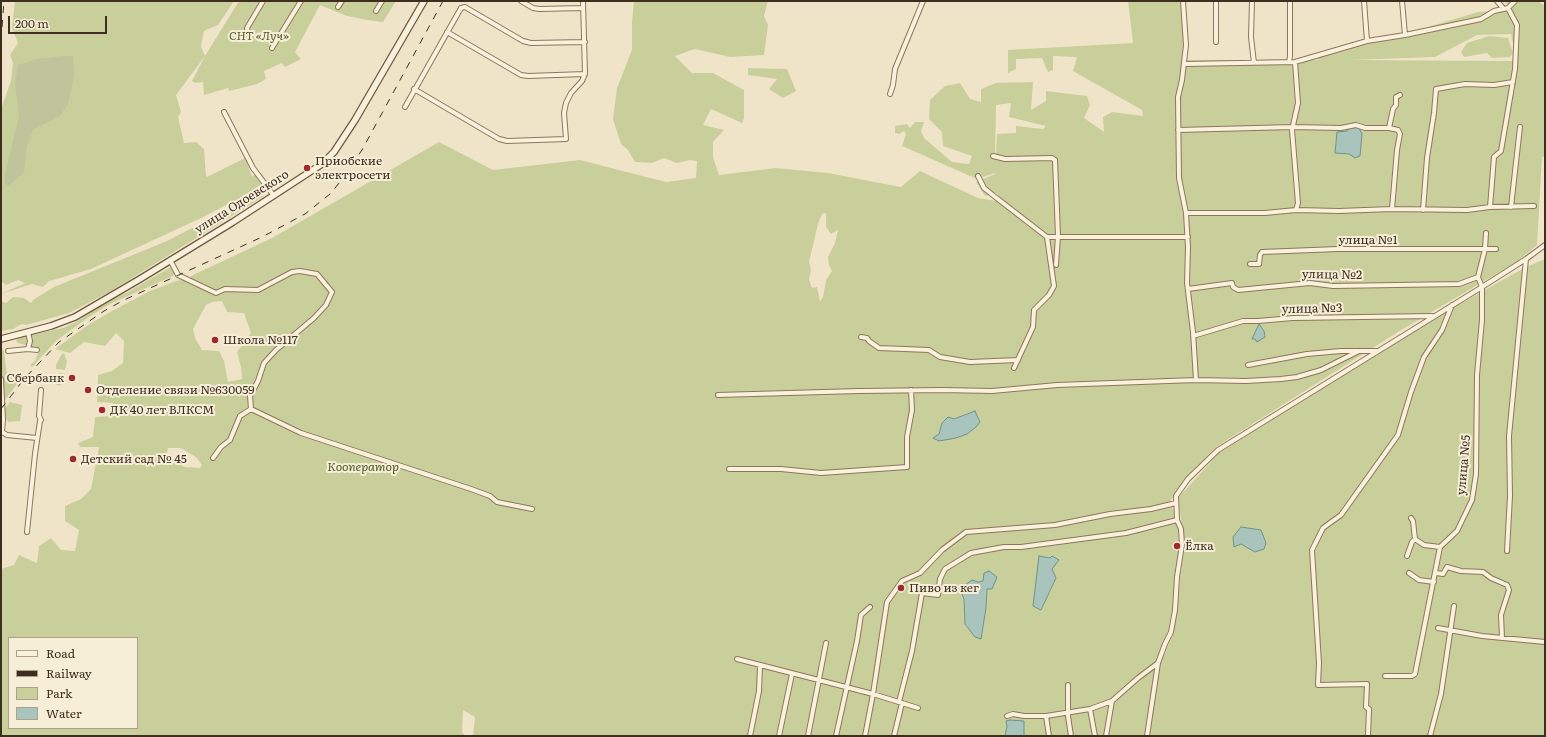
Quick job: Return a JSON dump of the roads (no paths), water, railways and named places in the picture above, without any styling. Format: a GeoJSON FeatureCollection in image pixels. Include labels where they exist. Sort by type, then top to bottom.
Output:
{"type":"FeatureCollection","features":[{"type":"Feature","properties":{"kind":"street"},"geometry":{"type":"LineString","coordinates":[[248,33],[247,28],[263,1]]}},
{"type":"Feature","properties":{"kind":"street"},"geometry":{"type":"LineString","coordinates":[[272,48],[301,1]]}},
{"type":"Feature","properties":{"kind":"street"},"geometry":{"type":"LineString","coordinates":[[338,7],[342,1]]}},
{"type":"Feature","properties":{"kind":"street"},"geometry":{"type":"LineString","coordinates":[[376,11],[382,1]]}},
{"type":"Feature","properties":{"kind":"street","name":"улица Одоевского"},"geometry":{"type":"LineString","coordinates":[[1,339],[51,326],[75,317],[274,196],[322,164],[334,152],[355,120],[424,1]]}},
{"type":"Feature","properties":{"kind":"street"},"geometry":{"type":"LineString","coordinates":[[521,1],[532,8],[539,9],[583,8]]}},
{"type":"Feature","properties":{"kind":"street"},"geometry":{"type":"LineString","coordinates":[[414,89],[499,139],[507,141],[566,139],[564,113],[566,103],[571,93],[582,82],[585,74],[583,1]]}},
{"type":"Feature","properties":{"kind":"street"},"geometry":{"type":"LineString","coordinates":[[890,94],[895,69],[923,1]]}},
{"type":"Feature","properties":{"kind":"street"},"geometry":{"type":"LineString","coordinates":[[1183,1],[1186,45],[1182,80],[1178,97],[1179,178],[1186,213],[1188,237],[1188,290],[1196,380]]}},
{"type":"Feature","properties":{"kind":"street"},"geometry":{"type":"LineString","coordinates":[[1216,1],[1216,42]]}},
{"type":"Feature","properties":{"kind":"street"},"geometry":{"type":"LineString","coordinates":[[1252,1],[1251,37],[1254,63]]}},
{"type":"Feature","properties":{"kind":"street"},"geometry":{"type":"LineString","coordinates":[[1289,62],[1290,1]]}},
{"type":"Feature","properties":{"kind":"street"},"geometry":{"type":"LineString","coordinates":[[1364,1],[1367,41]]}},
{"type":"Feature","properties":{"kind":"street"},"geometry":{"type":"LineString","coordinates":[[1402,1],[1405,35]]}},
{"type":"Feature","properties":{"kind":"street"},"geometry":{"type":"LineString","coordinates":[[1497,1],[1503,8]]}},
{"type":"Feature","properties":{"kind":"street"},"geometry":{"type":"LineString","coordinates":[[1184,64],[1296,62],[1367,41],[1405,35],[1482,19],[1494,11],[1508,8],[1515,1]]}},
{"type":"Feature","properties":{"kind":"street"},"geometry":{"type":"LineString","coordinates":[[406,107],[414,89],[461,8],[465,7],[531,44],[585,42]]}},
{"type":"Feature","properties":{"kind":"street"},"geometry":{"type":"LineString","coordinates":[[1490,207],[1494,157],[1501,151],[1515,69],[1517,25],[1508,8]]}},
{"type":"Feature","properties":{"kind":"street"},"geometry":{"type":"LineString","coordinates":[[447,32],[521,75],[585,74]]}},
{"type":"Feature","properties":{"kind":"street"},"geometry":{"type":"LineString","coordinates":[[1296,62],[1298,103],[1292,130],[1298,203],[1296,210]]}},
{"type":"Feature","properties":{"kind":"street"},"geometry":{"type":"LineString","coordinates":[[1423,210],[1427,158],[1436,89],[1465,84],[1494,85],[1513,82]]}},
{"type":"Feature","properties":{"kind":"street"},"geometry":{"type":"LineString","coordinates":[[1389,128],[1392,109],[1396,105],[1396,97],[1400,95]]}},
{"type":"Feature","properties":{"kind":"street"},"geometry":{"type":"LineString","coordinates":[[224,112],[253,168],[274,196]]}},
{"type":"Feature","properties":{"kind":"street"},"geometry":{"type":"LineString","coordinates":[[1178,130],[1293,127],[1341,128],[1356,125],[1365,128],[1389,128],[1398,130],[1400,134],[1392,209]]}},
{"type":"Feature","properties":{"kind":"street"},"geometry":{"type":"LineString","coordinates":[[1511,207],[1520,127]]}},
{"type":"Feature","properties":{"kind":"street"},"geometry":{"type":"LineString","coordinates":[[993,156],[1005,159],[1052,158],[1056,160],[1058,236],[1056,265]]}},
{"type":"Feature","properties":{"kind":"street"},"geometry":{"type":"LineString","coordinates":[[978,176],[984,188],[1048,237],[1188,237]]}},
{"type":"Feature","properties":{"kind":"street"},"geometry":{"type":"LineString","coordinates":[[1186,213],[1264,213],[1296,210],[1468,210],[1490,207],[1534,206]]}},
{"type":"Feature","properties":{"kind":"street"},"geometry":{"type":"LineString","coordinates":[[1482,287],[1478,277],[1485,250],[1486,232]]}},
{"type":"Feature","properties":{"kind":"street"},"geometry":{"type":"LineString","coordinates":[[1014,368],[1033,328],[1034,310],[1049,295],[1054,286],[1048,237]]}},
{"type":"Feature","properties":{"kind":"street"},"geometry":{"type":"LineString","coordinates":[[1147,736],[1158,663],[1171,632],[1175,610],[1177,577],[1182,545],[1180,529],[1176,520],[1176,496],[1188,479],[1218,450],[1482,287],[1545,245]]}},
{"type":"Feature","properties":{"kind":"street","name":"улица №1"},"geometry":{"type":"LineString","coordinates":[[1250,264],[1259,264],[1260,255],[1262,252],[1338,249],[1496,249]]}},
{"type":"Feature","properties":{"kind":"street"},"geometry":{"type":"LineString","coordinates":[[1507,551],[1510,496],[1509,436],[1526,259]]}},
{"type":"Feature","properties":{"kind":"street"},"geometry":{"type":"LineString","coordinates":[[170,260],[178,275],[216,292],[225,289],[258,290],[292,272],[300,271],[318,274],[332,292],[326,305],[314,318],[276,350],[264,363],[258,381],[250,396],[251,409]]}},
{"type":"Feature","properties":{"kind":"street","name":"улица №2"},"geometry":{"type":"LineString","coordinates":[[1188,290],[1232,283],[1238,290],[1310,283],[1333,286],[1459,284],[1478,277]]}},
{"type":"Feature","properties":{"kind":"street","name":"улица №5"},"geometry":{"type":"LineString","coordinates":[[1440,547],[1457,531],[1472,500],[1476,474],[1477,375],[1482,320],[1482,287]]}},
{"type":"Feature","properties":{"kind":"street"},"geometry":{"type":"LineString","coordinates":[[1368,736],[1369,709],[1366,707],[1367,684],[1318,685],[1319,663],[1312,550],[1323,528],[1341,515],[1398,435],[1411,392],[1424,357],[1442,330],[1453,304]]}},
{"type":"Feature","properties":{"kind":"street","name":"улица №3"},"geometry":{"type":"LineString","coordinates":[[1193,336],[1243,320],[1258,321],[1293,318],[1434,316]]}},
{"type":"Feature","properties":{"kind":"street"},"geometry":{"type":"LineString","coordinates":[[28,332],[30,341],[28,349]]}},
{"type":"Feature","properties":{"kind":"street"},"geometry":{"type":"LineString","coordinates":[[861,338],[867,338],[879,348],[928,350],[940,357],[970,362],[1018,360]]}},
{"type":"Feature","properties":{"kind":"street"},"geometry":{"type":"LineString","coordinates":[[8,351],[28,349],[37,350]]}},
{"type":"Feature","properties":{"kind":"street"},"geometry":{"type":"LineString","coordinates":[[718,395],[911,390],[992,391],[1057,385],[1196,380],[1246,381],[1297,377],[1321,370],[1359,351]]}},
{"type":"Feature","properties":{"kind":"street"},"geometry":{"type":"LineString","coordinates":[[1248,365],[1307,354],[1378,351]]}},
{"type":"Feature","properties":{"kind":"street"},"geometry":{"type":"LineString","coordinates":[[1,379],[3,420],[2,432],[7,435],[38,438]]}},
{"type":"Feature","properties":{"kind":"street"},"geometry":{"type":"LineString","coordinates":[[27,532],[41,420],[39,416],[41,390]]}},
{"type":"Feature","properties":{"kind":"street"},"geometry":{"type":"LineString","coordinates":[[729,469],[781,469],[821,474],[907,468],[907,437],[912,410],[911,390]]}},
{"type":"Feature","properties":{"kind":"street"},"geometry":{"type":"LineString","coordinates":[[213,458],[221,447],[230,440],[240,416],[251,409]]}},
{"type":"Feature","properties":{"kind":"street"},"geometry":{"type":"LineString","coordinates":[[251,409],[301,433],[472,489],[490,496],[497,502],[532,509]]}},
{"type":"Feature","properties":{"kind":"street"},"geometry":{"type":"LineString","coordinates":[[865,736],[887,602],[902,581],[920,573],[942,550],[966,532],[1055,525],[1110,514],[1151,509],[1176,503]]}},
{"type":"Feature","properties":{"kind":"street"},"geometry":{"type":"LineString","coordinates":[[1407,556],[1412,542],[1415,539],[1413,521],[1411,518]]}},
{"type":"Feature","properties":{"kind":"street"},"geometry":{"type":"LineString","coordinates":[[894,736],[912,652],[922,593],[938,595],[940,579],[945,569],[971,553],[1004,547],[1021,548],[1126,533],[1176,520]]}},
{"type":"Feature","properties":{"kind":"street"},"geometry":{"type":"LineString","coordinates":[[1385,676],[1412,676],[1415,674],[1440,547],[1424,545],[1415,539]]}},
{"type":"Feature","properties":{"kind":"street"},"geometry":{"type":"LineString","coordinates":[[1436,573],[1443,574],[1447,567],[1461,571],[1483,572],[1491,578],[1507,585],[1509,590],[1501,615],[1502,638]]}},
{"type":"Feature","properties":{"kind":"street"},"geometry":{"type":"LineString","coordinates":[[1409,573],[1419,580],[1434,582]]}},
{"type":"Feature","properties":{"kind":"street"},"geometry":{"type":"LineString","coordinates":[[836,736],[857,641],[861,615],[870,606]]}},
{"type":"Feature","properties":{"kind":"street"},"geometry":{"type":"LineString","coordinates":[[1430,736],[1441,694],[1454,606]]}},
{"type":"Feature","properties":{"kind":"street"},"geometry":{"type":"LineString","coordinates":[[1438,628],[1502,638],[1545,642]]}},
{"type":"Feature","properties":{"kind":"street"},"geometry":{"type":"LineString","coordinates":[[808,736],[826,643]]}},
{"type":"Feature","properties":{"kind":"street"},"geometry":{"type":"LineString","coordinates":[[737,659],[873,694],[918,708]]}},
{"type":"Feature","properties":{"kind":"street"},"geometry":{"type":"LineString","coordinates":[[1007,716],[1013,714],[1024,716],[1046,716],[1090,709],[1112,701],[1158,663]]}},
{"type":"Feature","properties":{"kind":"street"},"geometry":{"type":"LineString","coordinates":[[750,736],[759,691],[760,666]]}},
{"type":"Feature","properties":{"kind":"street"},"geometry":{"type":"LineString","coordinates":[[779,736],[792,674]]}},
{"type":"Feature","properties":{"kind":"street"},"geometry":{"type":"LineString","coordinates":[[1068,685],[1068,712],[1071,736]]}},
{"type":"Feature","properties":{"kind":"street"},"geometry":{"type":"LineString","coordinates":[[1106,736],[1112,701]]}},
{"type":"Feature","properties":{"kind":"street"},"geometry":{"type":"LineString","coordinates":[[1090,709],[1095,736]]}},
{"type":"Feature","properties":{"kind":"street"},"geometry":{"type":"LineString","coordinates":[[1046,716],[1049,736]]}},
{"type":"Feature","properties":{"kind":"water"},"geometry":{"type":"Polygon","coordinates":[[[1350,127],[1359,128],[1362,134],[1360,156],[1355,158],[1349,154],[1335,153],[1337,132],[1347,131],[1350,127]]]}},
{"type":"Feature","properties":{"kind":"water"},"geometry":{"type":"Polygon","coordinates":[[[1259,324],[1264,331],[1265,337],[1257,342],[1255,339],[1252,339],[1259,324]]]}},
{"type":"Feature","properties":{"kind":"water"},"geometry":{"type":"Polygon","coordinates":[[[975,411],[980,422],[967,434],[956,438],[939,441],[933,438],[939,434],[942,423],[948,417],[954,419],[975,411]]]}},
{"type":"Feature","properties":{"kind":"water"},"geometry":{"type":"Polygon","coordinates":[[[1241,527],[1261,530],[1266,543],[1264,549],[1255,552],[1241,544],[1234,547],[1233,537],[1241,527]]]}},
{"type":"Feature","properties":{"kind":"water"},"geometry":{"type":"Polygon","coordinates":[[[1039,556],[1050,558],[1052,556],[1059,560],[1052,569],[1056,578],[1041,610],[1033,606],[1039,556]]]}},
{"type":"Feature","properties":{"kind":"water"},"geometry":{"type":"Polygon","coordinates":[[[989,571],[997,577],[992,589],[987,589],[986,608],[981,639],[975,637],[965,624],[964,599],[961,592],[962,587],[972,580],[978,582],[983,581],[984,573],[989,571]]]}},
{"type":"Feature","properties":{"kind":"water"},"geometry":{"type":"Polygon","coordinates":[[[1006,721],[1024,721],[1024,736],[1005,736],[1007,726],[1006,721]]]}},
{"type":"Feature","properties":{"kind":"railway"},"geometry":{"type":"LineString","coordinates":[[1,41],[4,1]]}},
{"type":"Feature","properties":{"kind":"railway"},"geometry":{"type":"LineString","coordinates":[[1,409],[24,379],[59,342],[104,311],[124,300],[262,237],[305,214],[330,194],[362,150],[443,1]]}},
{"type":"Feature","properties":{"kind":"place","name":"Приобские электросети"},"geometry":{"type":"Point","coordinates":[307,168]}},
{"type":"Feature","properties":{"kind":"place","name":"Школа №117"},"geometry":{"type":"Point","coordinates":[215,340]}},
{"type":"Feature","properties":{"kind":"place","name":"Сбербанк"},"geometry":{"type":"Point","coordinates":[72,378]}},
{"type":"Feature","properties":{"kind":"place","name":"Отделение связи №630059"},"geometry":{"type":"Point","coordinates":[88,390]}},
{"type":"Feature","properties":{"kind":"place","name":"ДК 40 лет ВЛКСМ"},"geometry":{"type":"Point","coordinates":[102,410]}},
{"type":"Feature","properties":{"kind":"place","name":"Детский сад № 45"},"geometry":{"type":"Point","coordinates":[73,459]}},
{"type":"Feature","properties":{"kind":"place","name":"Ёлка"},"geometry":{"type":"Point","coordinates":[1177,546]}},
{"type":"Feature","properties":{"kind":"place","name":"Пиво из кег"},"geometry":{"type":"Point","coordinates":[901,588]}},
{"type":"Feature","properties":{"kind":"park label","name":"СНТ «Луч»"},"geometry":{"type":"Point","coordinates":[259,36]}},
{"type":"Feature","properties":{"kind":"park label","name":"Кооператор"},"geometry":{"type":"Point","coordinates":[363,467]}}]}
